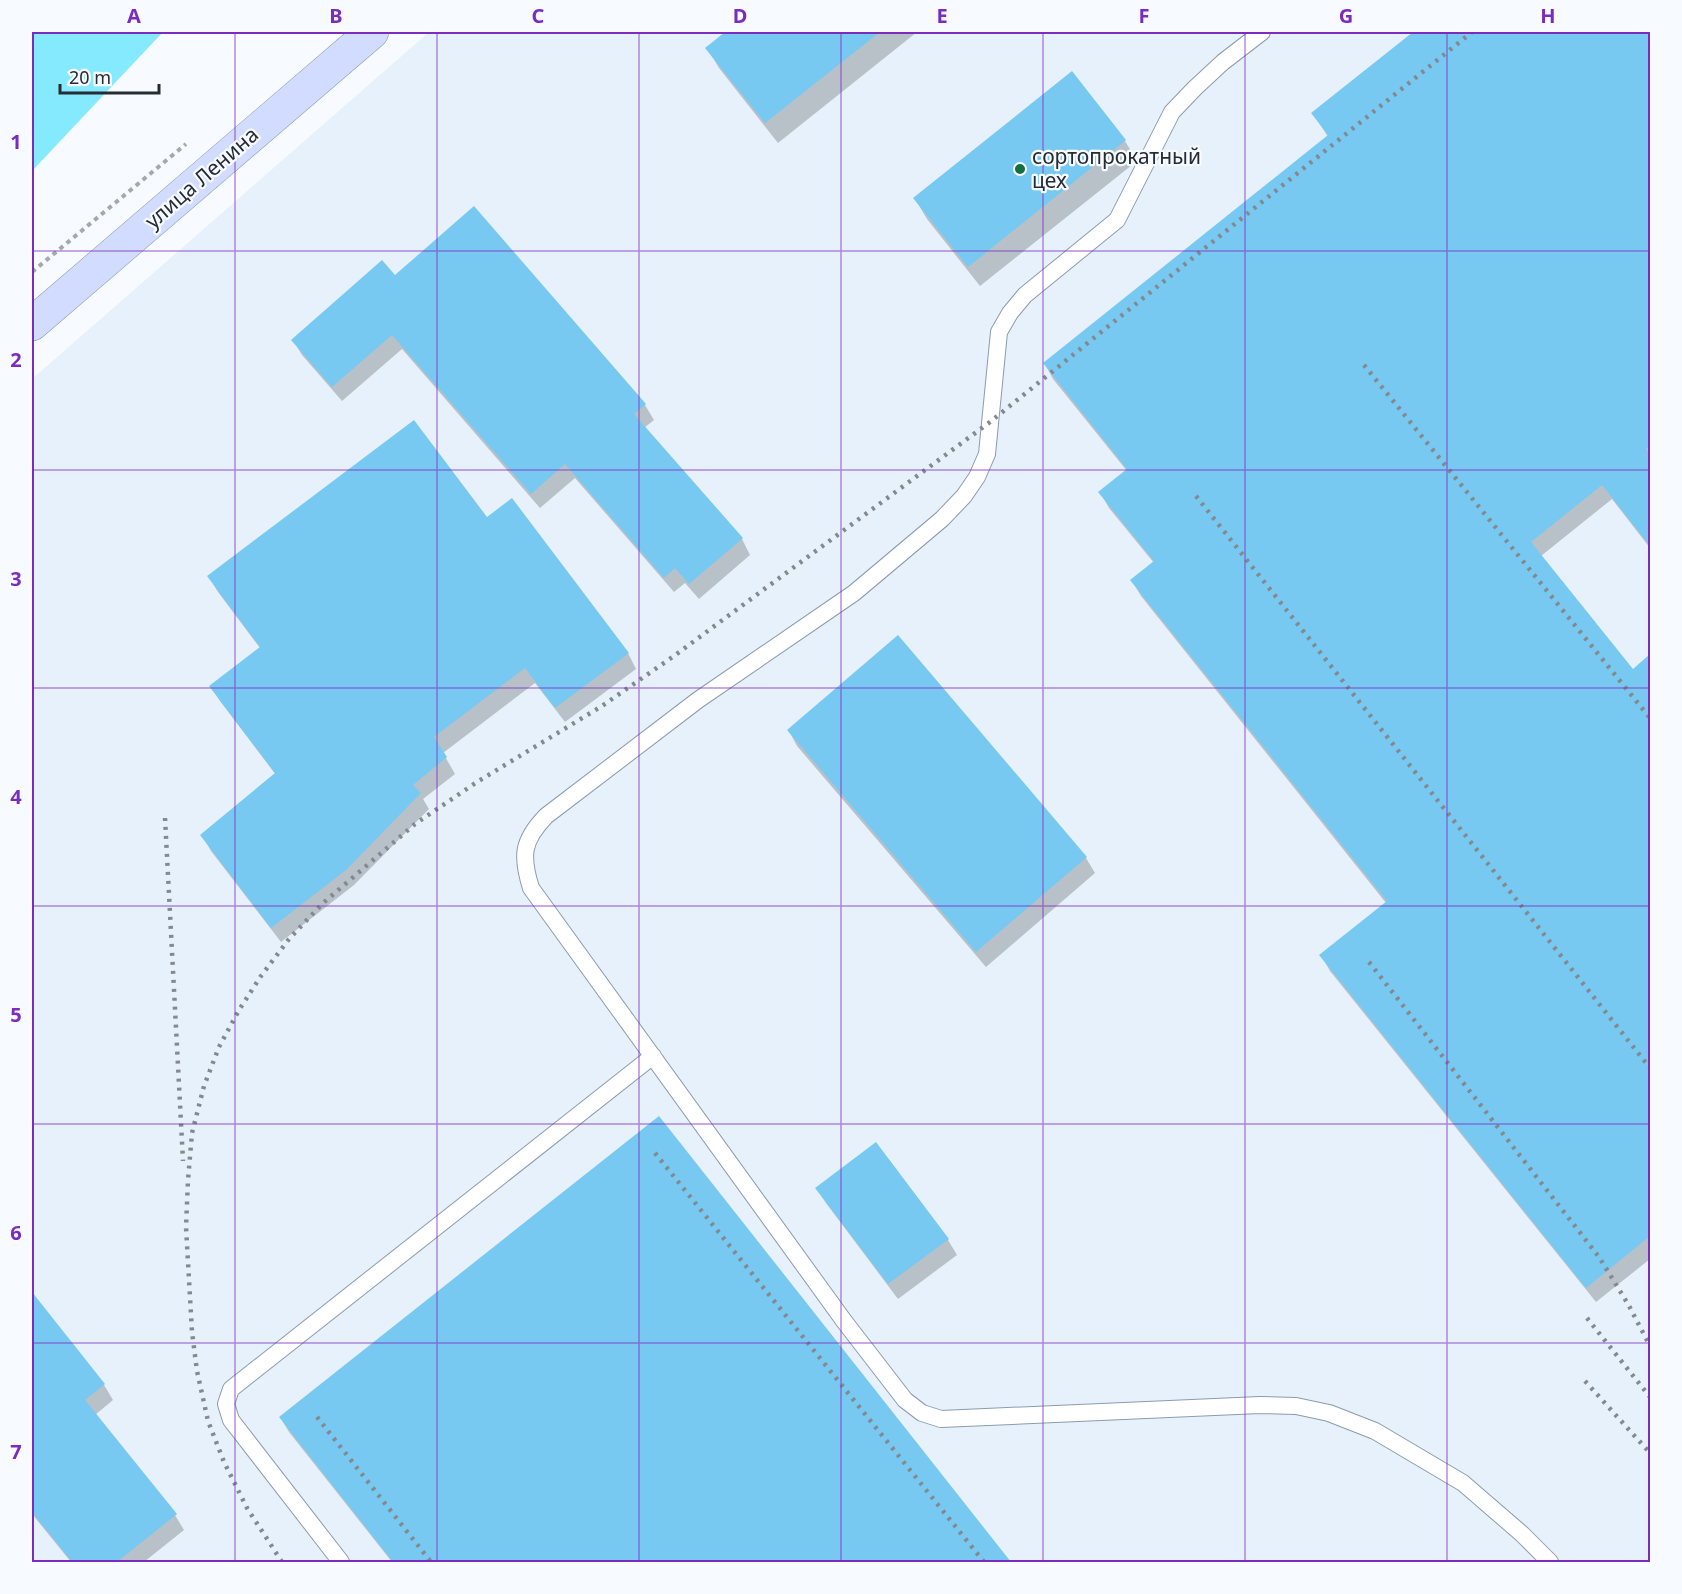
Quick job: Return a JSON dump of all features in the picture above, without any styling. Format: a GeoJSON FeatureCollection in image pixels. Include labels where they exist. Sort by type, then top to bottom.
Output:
{"type":"FeatureCollection","features":[{"type":"Feature","properties":{"kind":"main road","name":"улица Ленина"},"geometry":{"type":"LineString","coordinates":[[32,324],[372,32]]}},
{"type":"Feature","properties":{"kind":"lane"},"geometry":{"type":"LineString","coordinates":[[1262,32],[1223,62],[1172,112],[1117,220],[1025,295],[1010,313],[999,332],[987,454],[977,477],[964,496],[942,519],[854,593],[698,700],[546,816],[535,828],[525,849],[525,868],[531,888],[844,1321],[905,1400],[922,1413],[941,1419],[1260,1405],[1296,1406],[1329,1413],[1375,1431],[1463,1484],[1522,1534],[1550,1563]]}},
{"type":"Feature","properties":{"kind":"lane"},"geometry":{"type":"LineString","coordinates":[[341,1563],[231,1420],[226,1404],[231,1389],[653,1056]]}},
{"type":"Feature","properties":{"kind":"path"},"geometry":{"type":"LineString","coordinates":[[32,272],[188,143]]}},
{"type":"Feature","properties":{"kind":"shaded area"},"geometry":{"type":"Polygon","coordinates":[[[429,32],[1650,32],[1650,1562],[32,1562],[32,379],[429,32]]]}},
{"type":"Feature","properties":{"kind":"water"},"geometry":{"type":"Polygon","coordinates":[[[32,32],[163,32],[32,171],[32,32]]]}},
{"type":"Feature","properties":{"kind":"building"},"geometry":{"type":"Polygon","coordinates":[[[725,32],[880,32],[765,123],[705,48],[725,32]]]}},
{"type":"Feature","properties":{"kind":"building"},"geometry":{"type":"Polygon","coordinates":[[[1413,32],[1650,32],[1650,445],[1646,449],[1650,455],[1650,546],[1602,485],[1531,542],[1633,669],[1650,654],[1650,1236],[1586,1288],[1319,955],[1387,901],[1130,580],[1154,561],[1098,492],[1127,469],[1043,363],[1328,135],[1311,113],[1413,32]]]}},
{"type":"Feature","properties":{"kind":"building","name":"сортопрокатный цех"},"geometry":{"type":"Polygon","coordinates":[[[1072,71],[1126,140],[968,267],[913,198],[1072,71]]]}},
{"type":"Feature","properties":{"kind":"building"},"geometry":{"type":"Polygon","coordinates":[[[474,206],[646,404],[634,414],[743,538],[689,584],[675,568],[664,578],[565,464],[531,494],[392,335],[332,387],[291,340],[382,260],[395,275],[474,206]]]}},
{"type":"Feature","properties":{"kind":"building"},"geometry":{"type":"Polygon","coordinates":[[[414,420],[487,517],[512,498],[629,653],[555,708],[525,668],[434,737],[447,757],[413,785],[421,793],[346,870],[271,928],[200,835],[275,773],[209,686],[260,647],[207,576],[414,420]]]}},
{"type":"Feature","properties":{"kind":"building"},"geometry":{"type":"Polygon","coordinates":[[[898,635],[1087,857],[976,952],[787,730],[898,635]]]}},
{"type":"Feature","properties":{"kind":"building"},"geometry":{"type":"Polygon","coordinates":[[[659,1116],[1011,1562],[393,1562],[279,1417],[659,1116]]]}},
{"type":"Feature","properties":{"kind":"building"},"geometry":{"type":"Polygon","coordinates":[[[876,1142],[949,1239],[888,1284],[815,1188],[876,1142]]]}},
{"type":"Feature","properties":{"kind":"building"},"geometry":{"type":"Polygon","coordinates":[[[32,1292],[105,1384],[85,1400],[177,1514],[117,1562],[72,1562],[32,1512],[32,1292]]]}},
{"type":"Feature","properties":{"kind":"railway"},"geometry":{"type":"LineString","coordinates":[[282,1562],[247,1508],[224,1462],[208,1421],[197,1371],[192,1332],[186,1227],[192,1133],[204,1086],[219,1047],[239,1010],[289,939],[322,904],[415,824],[477,782],[602,706],[674,656],[990,422],[1472,32]]}},
{"type":"Feature","properties":{"kind":"railway"},"geometry":{"type":"LineString","coordinates":[[1364,365],[1650,718]]}},
{"type":"Feature","properties":{"kind":"railway"},"geometry":{"type":"LineString","coordinates":[[1196,496],[1650,1068]]}},
{"type":"Feature","properties":{"kind":"railway"},"geometry":{"type":"LineString","coordinates":[[165,818],[183,1161]]}},
{"type":"Feature","properties":{"kind":"railway"},"geometry":{"type":"LineString","coordinates":[[1369,962],[1599,1257],[1650,1346]]}},
{"type":"Feature","properties":{"kind":"railway"},"geometry":{"type":"LineString","coordinates":[[655,1153],[984,1562]]}},
{"type":"Feature","properties":{"kind":"railway"},"geometry":{"type":"LineString","coordinates":[[1587,1318],[1650,1397]]}},
{"type":"Feature","properties":{"kind":"railway"},"geometry":{"type":"LineString","coordinates":[[1585,1381],[1650,1453]]}},
{"type":"Feature","properties":{"kind":"railway"},"geometry":{"type":"LineString","coordinates":[[317,1417],[431,1562]]}},
{"type":"Feature","properties":{"kind":"place","name":"сортопрокатный цех"},"geometry":{"type":"Point","coordinates":[1020,169]}}]}
